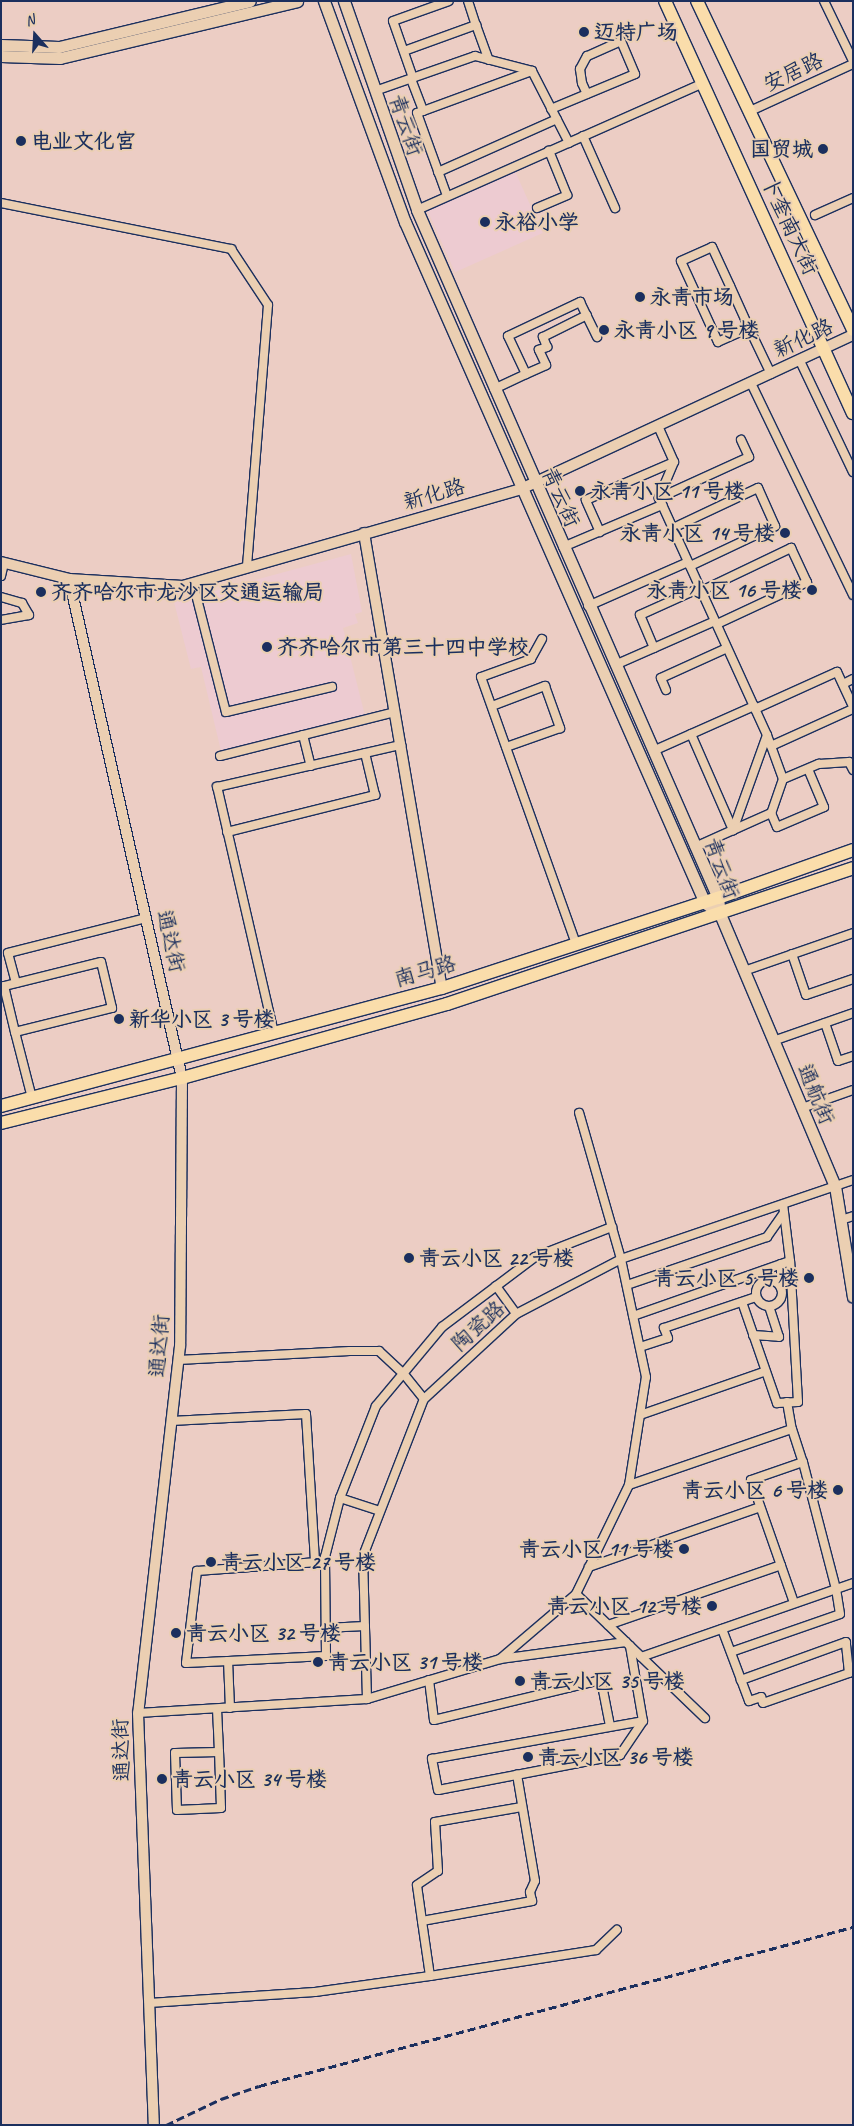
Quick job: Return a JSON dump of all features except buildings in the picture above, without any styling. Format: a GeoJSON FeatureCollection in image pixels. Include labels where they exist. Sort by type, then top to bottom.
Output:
{"type":"FeatureCollection","features":[{"type":"Feature","properties":{"kind":"main road"},"geometry":{"type":"LineString","coordinates":[[1,45],[59,47],[250,1]]}},
{"type":"Feature","properties":{"kind":"main road"},"geometry":{"type":"LineString","coordinates":[[1,56],[60,58],[297,1]]}},
{"type":"Feature","properties":{"kind":"main road","name":"青云街"},"geometry":{"type":"LineString","coordinates":[[324,1],[405,222],[521,489],[705,902],[720,914]]}},
{"type":"Feature","properties":{"kind":"main road","name":"青云街"},"geometry":{"type":"LineString","coordinates":[[344,1],[416,210],[534,484],[718,898],[720,914]]}},
{"type":"Feature","properties":{"kind":"main road","name":"卜奎南大街"},"geometry":{"type":"LineString","coordinates":[[665,1],[853,413]]}},
{"type":"Feature","properties":{"kind":"main road","name":"卜奎南大街"},"geometry":{"type":"LineString","coordinates":[[697,1],[853,330]]}},
{"type":"Feature","properties":{"kind":"main road","name":"南马路"},"geometry":{"type":"LineString","coordinates":[[1,1106],[442,988],[718,898],[853,850]]}},
{"type":"Feature","properties":{"kind":"main road","name":"南马路"},"geometry":{"type":"LineString","coordinates":[[1,1123],[182,1078],[447,1004],[853,868]]}},
{"type":"Feature","properties":{"kind":"main road","name":"通航街"},"geometry":{"type":"LineString","coordinates":[[720,914],[835,1186],[853,1297]]}},
{"type":"Feature","properties":{"kind":"street"},"geometry":{"type":"LineString","coordinates":[[423,111],[393,21],[448,1]]}},
{"type":"Feature","properties":{"kind":"street"},"geometry":{"type":"LineString","coordinates":[[468,1],[488,60]]}},
{"type":"Feature","properties":{"kind":"street"},"geometry":{"type":"LineString","coordinates":[[824,1],[853,62]]}},
{"type":"Feature","properties":{"kind":"street"},"geometry":{"type":"LineString","coordinates":[[404,51],[476,25]]}},
{"type":"Feature","properties":{"kind":"street"},"geometry":{"type":"LineString","coordinates":[[551,109],[587,94],[635,74],[621,41],[588,56],[580,69],[582,83],[587,94]]}},
{"type":"Feature","properties":{"kind":"street"},"geometry":{"type":"LineString","coordinates":[[375,91],[475,56],[532,71],[569,143]]}},
{"type":"Feature","properties":{"kind":"street","name":"安居路"},"geometry":{"type":"LineString","coordinates":[[748,112],[853,62]]}},
{"type":"Feature","properties":{"kind":"street"},"geometry":{"type":"LineString","coordinates":[[447,196],[417,113],[532,71]]}},
{"type":"Feature","properties":{"kind":"street"},"geometry":{"type":"LineString","coordinates":[[416,210],[703,83]]}},
{"type":"Feature","properties":{"kind":"street"},"geometry":{"type":"LineString","coordinates":[[438,172],[557,119]]}},
{"type":"Feature","properties":{"kind":"street"},"geometry":{"type":"LineString","coordinates":[[583,136],[615,208]]}},
{"type":"Feature","properties":{"kind":"street"},"geometry":{"type":"LineString","coordinates":[[537,208],[568,196],[549,151]]}},
{"type":"Feature","properties":{"kind":"street"},"geometry":{"type":"LineString","coordinates":[[815,215],[853,198]]}},
{"type":"Feature","properties":{"kind":"street"},"geometry":{"type":"LineString","coordinates":[[1,203],[231,249],[268,305],[247,568]]}},
{"type":"Feature","properties":{"kind":"street"},"geometry":{"type":"LineString","coordinates":[[749,328],[718,342],[681,261],[712,247],[771,374]]}},
{"type":"Feature","properties":{"kind":"street"},"geometry":{"type":"LineString","coordinates":[[526,374],[508,336],[580,302],[597,337]]}},
{"type":"Feature","properties":{"kind":"street"},"geometry":{"type":"LineString","coordinates":[[543,337],[587,316]]}},
{"type":"Feature","properties":{"kind":"street"},"geometry":{"type":"LineString","coordinates":[[494,389],[546,365],[539,350],[547,346],[536,323]]}},
{"type":"Feature","properties":{"kind":"street","name":"新化路"},"geometry":{"type":"LineString","coordinates":[[3,562],[69,579],[183,586],[521,489],[853,335]]}},
{"type":"Feature","properties":{"kind":"street"},"geometry":{"type":"LineString","coordinates":[[800,361],[853,472]]}},
{"type":"Feature","properties":{"kind":"street"},"geometry":{"type":"LineString","coordinates":[[751,383],[853,595]]}},
{"type":"Feature","properties":{"kind":"street"},"geometry":{"type":"LineString","coordinates":[[658,426],[674,462],[661,501],[767,735],[783,779],[771,813],[777,827],[824,806],[808,769]]}},
{"type":"Feature","properties":{"kind":"street"},"geometry":{"type":"LineString","coordinates":[[563,547],[600,532],[748,457],[741,440]]}},
{"type":"Feature","properties":{"kind":"street"},"geometry":{"type":"LineString","coordinates":[[600,532],[586,500],[674,462]]}},
{"type":"Feature","properties":{"kind":"street"},"geometry":{"type":"LineString","coordinates":[[588,606],[776,526],[758,488],[672,528]]}},
{"type":"Feature","properties":{"kind":"street"},"geometry":{"type":"LineString","coordinates":[[364,533],[442,988]]}},
{"type":"Feature","properties":{"kind":"street"},"geometry":{"type":"LineString","coordinates":[[615,665],[716,623],[807,582],[791,548],[640,615],[654,648]]}},
{"type":"Feature","properties":{"kind":"street"},"geometry":{"type":"LineString","coordinates":[[1,576],[3,562]]}},
{"type":"Feature","properties":{"kind":"street","name":"通达街"},"geometry":{"type":"LineString","coordinates":[[69,579],[182,1078],[178,1360],[138,1714],[154,2125]]}},
{"type":"Feature","properties":{"kind":"street"},"geometry":{"type":"LineString","coordinates":[[194,583],[226,712],[332,687]]}},
{"type":"Feature","properties":{"kind":"street"},"geometry":{"type":"LineString","coordinates":[[1,597],[22,603],[29,614],[1,620]]}},
{"type":"Feature","properties":{"kind":"street"},"geometry":{"type":"LineString","coordinates":[[542,639],[532,659],[481,677],[576,944]]}},
{"type":"Feature","properties":{"kind":"street"},"geometry":{"type":"LineString","coordinates":[[666,690],[661,678],[727,648]]}},
{"type":"Feature","properties":{"kind":"street"},"geometry":{"type":"LineString","coordinates":[[653,751],[837,672],[853,708],[771,746]]}},
{"type":"Feature","properties":{"kind":"street"},"geometry":{"type":"LineString","coordinates":[[843,684],[853,679]]}},
{"type":"Feature","properties":{"kind":"street"},"geometry":{"type":"LineString","coordinates":[[492,706],[545,686],[560,728],[506,747]]}},
{"type":"Feature","properties":{"kind":"street"},"geometry":{"type":"LineString","coordinates":[[220,756],[395,712]]}},
{"type":"Feature","properties":{"kind":"street"},"geometry":{"type":"LineString","coordinates":[[691,734],[733,830]]}},
{"type":"Feature","properties":{"kind":"street"},"geometry":{"type":"LineString","coordinates":[[303,735],[311,766]]}},
{"type":"Feature","properties":{"kind":"street"},"geometry":{"type":"LineString","coordinates":[[733,830],[767,735]]}},
{"type":"Feature","properties":{"kind":"street"},"geometry":{"type":"LineString","coordinates":[[274,1033],[217,787],[401,745]]}},
{"type":"Feature","properties":{"kind":"street"},"geometry":{"type":"LineString","coordinates":[[228,832],[375,796],[365,753]]}},
{"type":"Feature","properties":{"kind":"street"},"geometry":{"type":"LineString","coordinates":[[783,779],[819,764],[849,762],[853,770]]}},
{"type":"Feature","properties":{"kind":"street"},"geometry":{"type":"LineString","coordinates":[[695,847],[771,813]]}},
{"type":"Feature","properties":{"kind":"street"},"geometry":{"type":"LineString","coordinates":[[16,983],[8,953],[146,918]]}},
{"type":"Feature","properties":{"kind":"street"},"geometry":{"type":"LineString","coordinates":[[744,971],[853,933]]}},
{"type":"Feature","properties":{"kind":"street"},"geometry":{"type":"LineString","coordinates":[[792,954],[806,995],[853,979]]}},
{"type":"Feature","properties":{"kind":"street"},"geometry":{"type":"LineString","coordinates":[[15,1032],[112,1008],[100,962],[4,986],[15,1032],[32,1098]]}},
{"type":"Feature","properties":{"kind":"street"},"geometry":{"type":"LineString","coordinates":[[773,1041],[853,1013]]}},
{"type":"Feature","properties":{"kind":"street"},"geometry":{"type":"LineString","coordinates":[[825,1023],[838,1061],[853,1056]]}},
{"type":"Feature","properties":{"kind":"street"},"geometry":{"type":"LineString","coordinates":[[802,1108],[853,1090]]}},
{"type":"Feature","properties":{"kind":"street"},"geometry":{"type":"LineString","coordinates":[[500,1659],[576,1594],[629,1485],[646,1378],[621,1259],[579,1113]]}},
{"type":"Feature","properties":{"kind":"street","name":"陶瓷路"},"geometry":{"type":"LineString","coordinates":[[366,1699],[362,1556],[424,1399],[516,1314],[621,1259],[853,1180]]}},
{"type":"Feature","properties":{"kind":"street"},"geometry":{"type":"LineString","coordinates":[[742,1302],[777,1403],[798,1402],[790,1261],[783,1204]]}},
{"type":"Feature","properties":{"kind":"street"},"geometry":{"type":"LineString","coordinates":[[627,1285],[767,1237],[784,1213]]}},
{"type":"Feature","properties":{"kind":"street"},"geometry":{"type":"LineString","coordinates":[[840,1220],[853,1216]]}},
{"type":"Feature","properties":{"kind":"street"},"geometry":{"type":"LineString","coordinates":[[324,1562],[197,1570],[186,1662],[326,1656],[324,1562],[340,1498],[376,1406],[442,1327],[496,1286],[535,1257],[612,1227]]}},
{"type":"Feature","properties":{"kind":"street"},"geometry":{"type":"LineString","coordinates":[[633,1316],[790,1261]]}},
{"type":"Feature","properties":{"kind":"street"},"geometry":{"type":"LineString","coordinates":[[781,1264],[781,1288],[780,1301],[769,1307],[761,1304],[756,1297],[759,1285],[766,1281],[775,1281],[781,1288]]}},
{"type":"Feature","properties":{"kind":"street"},"geometry":{"type":"LineString","coordinates":[[496,1286],[516,1314]]}},
{"type":"Feature","properties":{"kind":"street"},"geometry":{"type":"LineString","coordinates":[[640,1347],[668,1338],[664,1328],[756,1297]]}},
{"type":"Feature","properties":{"kind":"street"},"geometry":{"type":"LineString","coordinates":[[753,1335],[779,1337],[769,1307]]}},
{"type":"Feature","properties":{"kind":"street"},"geometry":{"type":"LineString","coordinates":[[178,1360],[379,1351],[403,1373],[424,1399]]}},
{"type":"Feature","properties":{"kind":"street"},"geometry":{"type":"LineString","coordinates":[[640,1415],[766,1371]]}},
{"type":"Feature","properties":{"kind":"street"},"geometry":{"type":"LineString","coordinates":[[731,1652],[840,1614],[836,1589],[803,1462],[792,1429],[787,1402]]}},
{"type":"Feature","properties":{"kind":"street"},"geometry":{"type":"LineString","coordinates":[[171,1421],[306,1414],[315,1562]]}},
{"type":"Feature","properties":{"kind":"street"},"geometry":{"type":"LineString","coordinates":[[629,1485],[792,1429]]}},
{"type":"Feature","properties":{"kind":"street"},"geometry":{"type":"LineString","coordinates":[[794,1604],[751,1480],[803,1462]]}},
{"type":"Feature","properties":{"kind":"street"},"geometry":{"type":"LineString","coordinates":[[340,1498],[380,1511]]}},
{"type":"Feature","properties":{"kind":"street"},"geometry":{"type":"LineString","coordinates":[[589,1567],[760,1507]]}},
{"type":"Feature","properties":{"kind":"street"},"geometry":{"type":"LineString","coordinates":[[608,1626],[781,1566]]}},
{"type":"Feature","properties":{"kind":"street"},"geometry":{"type":"LineString","coordinates":[[641,1657],[853,1583]]}},
{"type":"Feature","properties":{"kind":"street"},"geometry":{"type":"LineString","coordinates":[[576,1594],[704,1718]]}},
{"type":"Feature","properties":{"kind":"street"},"geometry":{"type":"LineString","coordinates":[[325,1628],[364,1626]]}},
{"type":"Feature","properties":{"kind":"street"},"geometry":{"type":"LineString","coordinates":[[722,1629],[731,1652],[741,1680],[749,1701],[761,1697],[763,1703],[849,1672],[846,1642],[741,1680]]}},
{"type":"Feature","properties":{"kind":"street"},"geometry":{"type":"LineString","coordinates":[[138,1714],[366,1699],[500,1659],[628,1644]]}},
{"type":"Feature","properties":{"kind":"street"},"geometry":{"type":"LineString","coordinates":[[628,1644],[643,1721],[620,1755],[438,1790],[432,1759],[643,1721]]}},
{"type":"Feature","properties":{"kind":"street"},"geometry":{"type":"LineString","coordinates":[[228,1661],[230,1708]]}},
{"type":"Feature","properties":{"kind":"street"},"geometry":{"type":"LineString","coordinates":[[430,1680],[434,1720],[601,1680],[610,1726]]}},
{"type":"Feature","properties":{"kind":"street"},"geometry":{"type":"LineString","coordinates":[[217,1709],[219,1752],[221,1808],[177,1810],[175,1754],[219,1752]]}},
{"type":"Feature","properties":{"kind":"street"},"geometry":{"type":"LineString","coordinates":[[422,1921],[532,1900],[530,1892],[535,1881],[517,1775]]}},
{"type":"Feature","properties":{"kind":"street"},"geometry":{"type":"LineString","coordinates":[[430,1976],[417,1885],[438,1871],[435,1822],[522,1807]]}},
{"type":"Feature","properties":{"kind":"street"},"geometry":{"type":"LineString","coordinates":[[150,2003],[315,1992],[430,1976],[596,1950],[617,1930]]}},
{"type":"Feature","properties":{"kind":"shaded area","name":"永裕小学"},"geometry":{"type":"Polygon","coordinates":[[[515,171],[543,233],[455,272],[427,210],[515,171]]]}},
{"type":"Feature","properties":{"kind":"shaded area","name":"齐齐哈尔市第三十四中学校"},"geometry":{"type":"Polygon","coordinates":[[[351,554],[362,612],[355,614],[358,623],[343,628],[365,716],[221,751],[201,667],[191,669],[174,602],[351,554]]]}},
{"type":"Feature","properties":{"kind":"railway"},"geometry":{"type":"LineString","coordinates":[[166,2125],[221,2099],[259,2086],[853,1927]]}},
{"type":"Feature","properties":{"kind":"place","name":"迈特广场"},"geometry":{"type":"Point","coordinates":[584,32]}},
{"type":"Feature","properties":{"kind":"place","name":"电业文化宫"},"geometry":{"type":"Point","coordinates":[21,141]}},
{"type":"Feature","properties":{"kind":"place","name":"国贸城"},"geometry":{"type":"Point","coordinates":[823,149]}},
{"type":"Feature","properties":{"kind":"place","name":"永裕小学"},"geometry":{"type":"Point","coordinates":[485,222]}},
{"type":"Feature","properties":{"kind":"place","name":"永青市场"},"geometry":{"type":"Point","coordinates":[640,297]}},
{"type":"Feature","properties":{"kind":"place","name":"永青小区 9 号楼"},"geometry":{"type":"Point","coordinates":[604,330]}},
{"type":"Feature","properties":{"kind":"place","name":"永青小区 11 号楼"},"geometry":{"type":"Point","coordinates":[580,491]}},
{"type":"Feature","properties":{"kind":"place","name":"永青小区 14 号楼"},"geometry":{"type":"Point","coordinates":[785,533]}},
{"type":"Feature","properties":{"kind":"place","name":"永青小区 16 号楼"},"geometry":{"type":"Point","coordinates":[812,590]}},
{"type":"Feature","properties":{"kind":"place","name":"齐齐哈尔市龙沙区交通运输局"},"geometry":{"type":"Point","coordinates":[41,592]}},
{"type":"Feature","properties":{"kind":"place","name":"齐齐哈尔市第三十四中学校"},"geometry":{"type":"Point","coordinates":[267,647]}},
{"type":"Feature","properties":{"kind":"place","name":"新华小区 3 号楼"},"geometry":{"type":"Point","coordinates":[119,1019]}},
{"type":"Feature","properties":{"kind":"place","name":"青云小区 22 号楼"},"geometry":{"type":"Point","coordinates":[409,1258]}},
{"type":"Feature","properties":{"kind":"place","name":"青云小区 5 号楼"},"geometry":{"type":"Point","coordinates":[809,1278]}},
{"type":"Feature","properties":{"kind":"place","name":"青云小区 6 号楼"},"geometry":{"type":"Point","coordinates":[838,1490]}},
{"type":"Feature","properties":{"kind":"place","name":"青云小区 11 号楼"},"geometry":{"type":"Point","coordinates":[684,1549]}},
{"type":"Feature","properties":{"kind":"place","name":"青云小区 27 号楼"},"geometry":{"type":"Point","coordinates":[211,1562]}},
{"type":"Feature","properties":{"kind":"place","name":"青云小区 12 号楼"},"geometry":{"type":"Point","coordinates":[712,1606]}},
{"type":"Feature","properties":{"kind":"place","name":"青云小区 32 号楼"},"geometry":{"type":"Point","coordinates":[176,1633]}},
{"type":"Feature","properties":{"kind":"place","name":"青云小区 31 号楼"},"geometry":{"type":"Point","coordinates":[318,1662]}},
{"type":"Feature","properties":{"kind":"place","name":"青云小区 35 号楼"},"geometry":{"type":"Point","coordinates":[520,1681]}},
{"type":"Feature","properties":{"kind":"place","name":"青云小区 36 号楼"},"geometry":{"type":"Point","coordinates":[528,1757]}},
{"type":"Feature","properties":{"kind":"place","name":"青云小区 34 号楼"},"geometry":{"type":"Point","coordinates":[162,1779]}}]}
